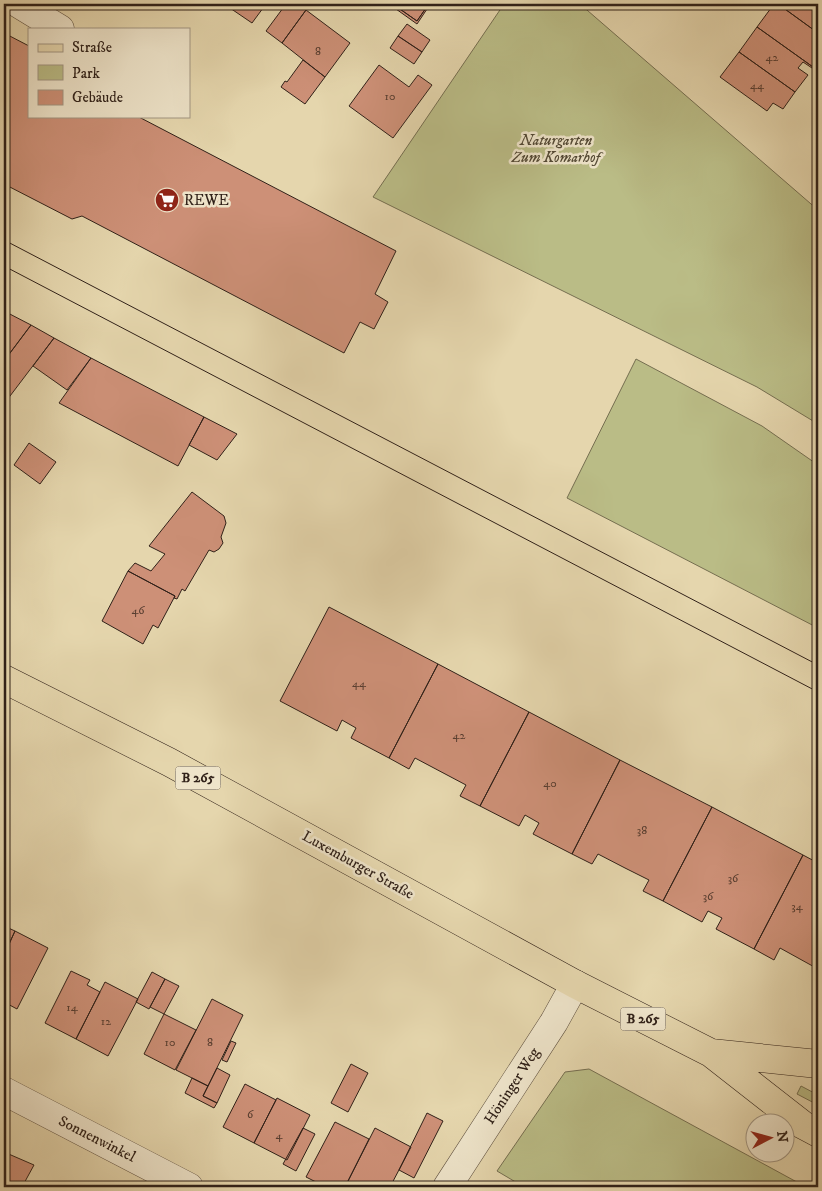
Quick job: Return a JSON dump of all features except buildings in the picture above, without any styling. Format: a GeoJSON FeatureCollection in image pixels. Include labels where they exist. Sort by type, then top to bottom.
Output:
{"type":"FeatureCollection","features":[{"type":"Feature","properties":{"kind":"main road","name":"Luxemburger Straße"},"geometry":{"type":"LineString","coordinates":[[4,680],[169,762],[575,984],[711,1053],[803,1125],[818,1133]]}},
{"type":"Feature","properties":{"kind":"main road","name":"Luxemburger Straße"},"geometry":{"type":"LineString","coordinates":[[711,1053],[818,1064]]}},
{"type":"Feature","properties":{"kind":"street"},"geometry":{"type":"LineString","coordinates":[[19,4],[58,28]]}},
{"type":"Feature","properties":{"kind":"street","name":"Höninger Weg"},"geometry":{"type":"LineString","coordinates":[[447,1187],[554,1022],[575,984]]}},
{"type":"Feature","properties":{"kind":"street","name":"Sonnenwinkel"},"geometry":{"type":"LineString","coordinates":[[4,1091],[189,1187]]}},
{"type":"Feature","properties":{"kind":"green space","name":"Naturgarten Zum Komarhof"},"geometry":{"type":"Polygon","coordinates":[[[504,4],[580,4],[818,210],[818,424],[757,387],[373,197],[504,4]]]}},
{"type":"Feature","properties":{"kind":"green space"},"geometry":{"type":"Polygon","coordinates":[[[636,359],[762,426],[818,465],[818,628],[567,498],[636,359]]]}},
{"type":"Feature","properties":{"kind":"green space"},"geometry":{"type":"Polygon","coordinates":[[[589,1069],[744,1153],[744,1164],[764,1164],[806,1187],[524,1187],[497,1171],[565,1072],[589,1069]]]}},
{"type":"Feature","properties":{"kind":"green space"},"geometry":{"type":"Polygon","coordinates":[[[801,1086],[818,1095],[818,1105],[797,1094],[801,1086]]]}},
{"type":"Feature","properties":{"kind":"tram line"},"geometry":{"type":"LineString","coordinates":[[4,240],[818,665]]}},
{"type":"Feature","properties":{"kind":"tram line"},"geometry":{"type":"LineString","coordinates":[[4,266],[818,692]]}},
{"type":"Feature","properties":{"kind":"place","name":"REWE"},"geometry":{"type":"Point","coordinates":[167,200]}}]}
